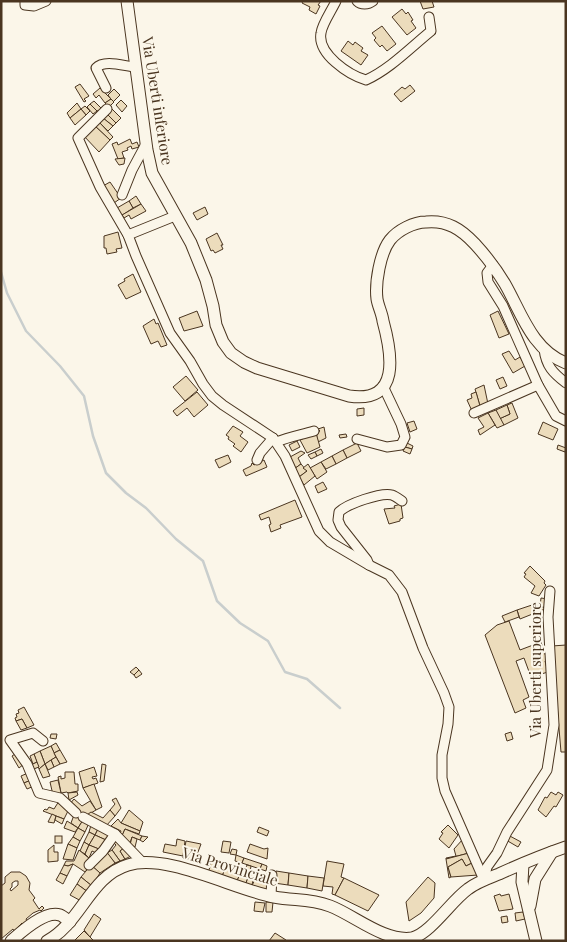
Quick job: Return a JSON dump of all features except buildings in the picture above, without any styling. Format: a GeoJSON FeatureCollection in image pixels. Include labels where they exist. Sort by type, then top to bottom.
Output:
{"type":"FeatureCollection","features":[{"type":"Feature","properties":{"kind":"main road","name":"Via Uberti inferiore"},"geometry":{"type":"LineString","coordinates":[[127,1],[146,144],[152,173],[191,243],[206,280],[216,325],[223,342],[244,362],[257,368],[349,396],[368,397],[378,392],[383,386]]}},
{"type":"Feature","properties":{"kind":"main road"},"geometry":{"type":"LineString","coordinates":[[383,386],[388,378],[390,363],[384,321],[377,298],[377,275],[383,254],[390,240],[402,230],[418,222],[438,221],[465,233],[493,265],[526,324],[544,350],[566,363]]}},
{"type":"Feature","properties":{"kind":"main road"},"geometry":{"type":"LineString","coordinates":[[523,864],[566,847]]}},
{"type":"Feature","properties":{"kind":"main road"},"geometry":{"type":"LineString","coordinates":[[529,910],[535,879],[552,852]]}},
{"type":"Feature","properties":{"kind":"main road","name":"Via Provinciale"},"geometry":{"type":"LineString","coordinates":[[47,941],[70,922],[107,876],[130,864],[166,864],[270,896],[310,900],[332,906],[375,932],[396,938],[412,939],[425,932],[470,887],[523,864]]}},
{"type":"Feature","properties":{"kind":"main road"},"geometry":{"type":"LineString","coordinates":[[523,864],[535,879]]}},
{"type":"Feature","properties":{"kind":"main road"},"geometry":{"type":"LineString","coordinates":[[523,864],[522,882],[536,941]]}},
{"type":"Feature","properties":{"kind":"main road"},"geometry":{"type":"LineString","coordinates":[[500,874],[518,882],[524,892],[529,910]]}},
{"type":"Feature","properties":{"kind":"main road"},"geometry":{"type":"LineString","coordinates":[[11,941],[38,920],[51,914],[60,915],[70,922]]}},
{"type":"Feature","properties":{"kind":"street"},"geometry":{"type":"LineString","coordinates":[[25,1],[26,5],[34,6],[46,1]]}},
{"type":"Feature","properties":{"kind":"street"},"geometry":{"type":"LineString","coordinates":[[336,1],[321,32],[321,43],[328,56],[355,77],[366,80],[389,66],[431,31],[429,17]]}},
{"type":"Feature","properties":{"kind":"street"},"geometry":{"type":"LineString","coordinates":[[357,1],[359,4],[364,4],[373,1]]}},
{"type":"Feature","properties":{"kind":"street"},"geometry":{"type":"LineString","coordinates":[[106,88],[96,68],[99,65],[107,63],[135,67]]}},
{"type":"Feature","properties":{"kind":"street"},"geometry":{"type":"LineString","coordinates":[[107,109],[78,138],[100,187],[128,235],[170,333],[190,361],[202,384],[212,396],[275,440],[285,456],[319,531],[330,542],[389,575],[402,592],[423,648],[449,707],[442,755],[442,778],[445,791],[484,880]]}},
{"type":"Feature","properties":{"kind":"street"},"geometry":{"type":"LineString","coordinates":[[122,195],[132,170],[146,144]]}},
{"type":"Feature","properties":{"kind":"street"},"geometry":{"type":"LineString","coordinates":[[128,235],[175,216]]}},
{"type":"Feature","properties":{"kind":"street"},"geometry":{"type":"LineString","coordinates":[[493,265],[487,273],[488,282],[503,306],[538,385],[552,410],[556,416],[566,421]]}},
{"type":"Feature","properties":{"kind":"street"},"geometry":{"type":"LineString","coordinates":[[544,350],[546,363],[549,368],[566,383]]}},
{"type":"Feature","properties":{"kind":"street"},"geometry":{"type":"LineString","coordinates":[[474,414],[538,385]]}},
{"type":"Feature","properties":{"kind":"street"},"geometry":{"type":"LineString","coordinates":[[356,439],[387,447],[401,445],[405,437],[383,386]]}},
{"type":"Feature","properties":{"kind":"street"},"geometry":{"type":"LineString","coordinates":[[552,410],[566,415]]}},
{"type":"Feature","properties":{"kind":"street"},"geometry":{"type":"LineString","coordinates":[[257,460],[260,453],[275,440],[290,436],[296,437],[314,431]]}},
{"type":"Feature","properties":{"kind":"street"},"geometry":{"type":"LineString","coordinates":[[369,565],[341,527],[338,520],[339,512],[349,505],[390,494],[402,501]]}},
{"type":"Feature","properties":{"kind":"street","name":"Via Uberti superiore"},"geometry":{"type":"LineString","coordinates":[[484,880],[487,868],[507,832],[547,770],[554,725],[548,617],[550,591]]}},
{"type":"Feature","properties":{"kind":"street"},"geometry":{"type":"LineString","coordinates":[[43,741],[33,733],[10,740],[26,764],[39,793],[60,798],[79,815],[115,834],[144,863]]}},
{"type":"Feature","properties":{"kind":"street"},"geometry":{"type":"LineString","coordinates":[[89,865],[103,851],[115,834]]}},
{"type":"Feature","properties":{"kind":"street"},"geometry":{"type":"LineString","coordinates":[[270,896],[272,876]]}},
{"type":"Feature","properties":{"kind":"waterway"},"geometry":{"type":"LineString","coordinates":[[1,272],[7,293],[26,331],[60,366],[84,396],[93,436],[106,473],[126,493],[146,508],[176,539],[203,561],[217,601],[240,623],[268,641],[285,672],[307,679],[340,708]]}}]}
